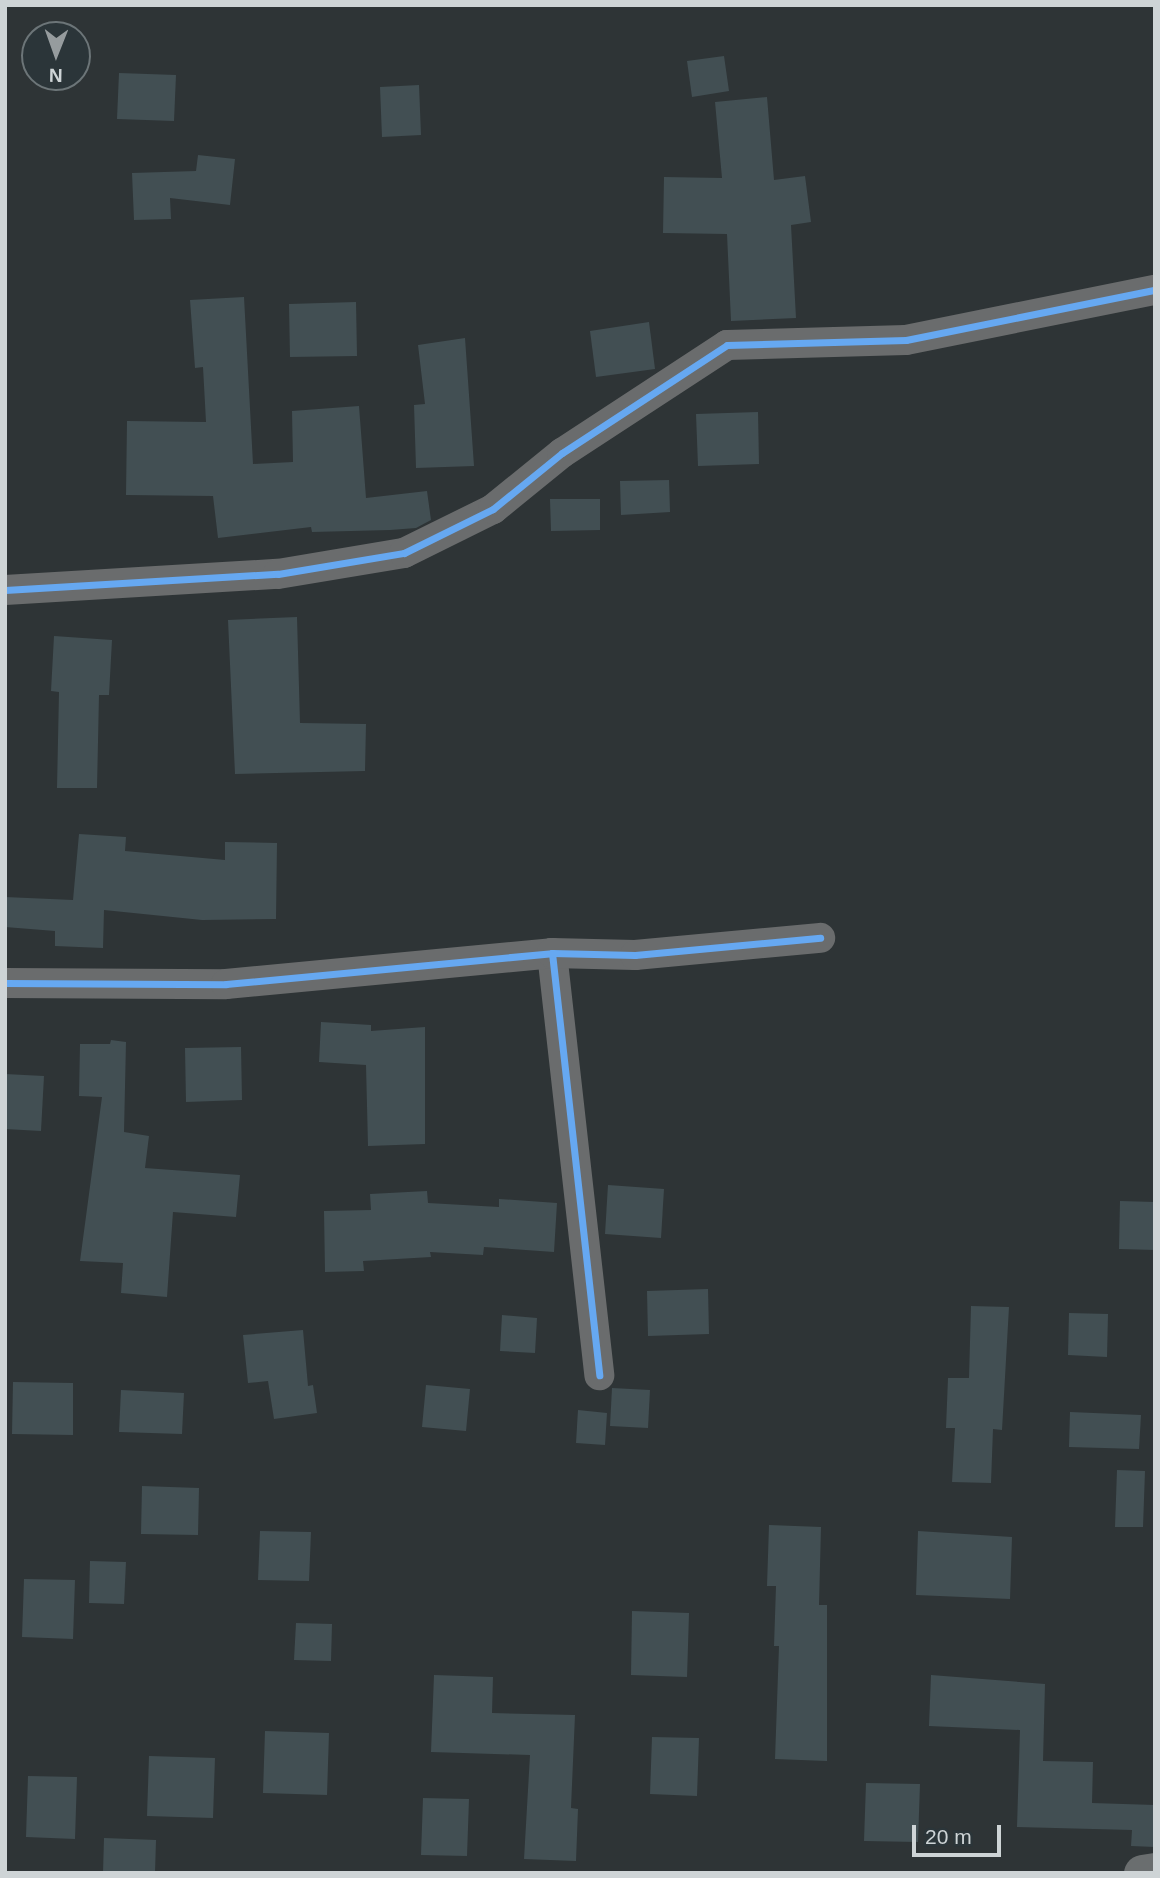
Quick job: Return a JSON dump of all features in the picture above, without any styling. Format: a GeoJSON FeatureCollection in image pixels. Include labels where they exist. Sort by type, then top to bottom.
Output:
{"type":"FeatureCollection","features":[{"type":"Feature","properties":{"kind":"main road"},"geometry":{"type":"LineString","coordinates":[[1142,1873],[1155,1871]]}},
{"type":"Feature","properties":{"kind":"street"},"geometry":{"type":"LineString","coordinates":[[5,590],[278,574],[404,553],[494,509],[562,453],[727,345],[905,340],[1155,290]]}},
{"type":"Feature","properties":{"kind":"street"},"geometry":{"type":"LineString","coordinates":[[5,983],[226,984],[552,953],[635,955],[820,938]]}},
{"type":"Feature","properties":{"kind":"street"},"geometry":{"type":"LineString","coordinates":[[552,953],[599,1376]]}},
{"type":"Feature","properties":{"kind":"building"},"geometry":{"type":"Polygon","coordinates":[[[724,56],[729,91],[692,97],[687,61],[724,56]]]}},
{"type":"Feature","properties":{"kind":"building"},"geometry":{"type":"Polygon","coordinates":[[[119,73],[176,75],[174,121],[117,119],[119,73]]]}},
{"type":"Feature","properties":{"kind":"building"},"geometry":{"type":"Polygon","coordinates":[[[419,85],[421,135],[382,137],[380,87],[419,85]]]}},
{"type":"Feature","properties":{"kind":"building"},"geometry":{"type":"Polygon","coordinates":[[[767,97],[774,180],[805,176],[811,222],[791,225],[796,318],[731,321],[727,234],[663,233],[664,177],[722,178],[715,102],[767,97]]]}},
{"type":"Feature","properties":{"kind":"building"},"geometry":{"type":"Polygon","coordinates":[[[198,155],[235,159],[230,205],[170,198],[171,219],[134,220],[132,173],[196,171],[198,155]]]}},
{"type":"Feature","properties":{"kind":"building"},"geometry":{"type":"Polygon","coordinates":[[[244,297],[253,464],[293,462],[292,411],[359,406],[366,498],[427,491],[431,520],[416,528],[312,532],[311,527],[218,538],[213,496],[126,495],[127,421],[206,422],[203,367],[195,368],[190,300],[244,297]]]}},
{"type":"Feature","properties":{"kind":"building"},"geometry":{"type":"Polygon","coordinates":[[[356,302],[357,356],[290,357],[289,304],[356,302]]]}},
{"type":"Feature","properties":{"kind":"building"},"geometry":{"type":"Polygon","coordinates":[[[649,322],[655,369],[596,377],[590,331],[649,322]]]}},
{"type":"Feature","properties":{"kind":"building"},"geometry":{"type":"Polygon","coordinates":[[[465,338],[474,466],[416,468],[414,405],[425,404],[418,345],[465,338]]]}},
{"type":"Feature","properties":{"kind":"building"},"geometry":{"type":"Polygon","coordinates":[[[758,412],[759,464],[698,466],[696,414],[758,412]]]}},
{"type":"Feature","properties":{"kind":"building"},"geometry":{"type":"Polygon","coordinates":[[[669,480],[670,512],[621,515],[620,481],[669,480]]]}},
{"type":"Feature","properties":{"kind":"building"},"geometry":{"type":"Polygon","coordinates":[[[550,499],[600,499],[600,530],[551,531],[550,499]]]}},
{"type":"Feature","properties":{"kind":"building"},"geometry":{"type":"Polygon","coordinates":[[[297,617],[300,723],[366,724],[365,771],[235,774],[228,620],[297,617]]]}},
{"type":"Feature","properties":{"kind":"building"},"geometry":{"type":"Polygon","coordinates":[[[54,636],[112,640],[109,695],[99,695],[97,788],[57,788],[59,692],[51,691],[54,636]]]}},
{"type":"Feature","properties":{"kind":"building"},"geometry":{"type":"Polygon","coordinates":[[[79,834],[126,837],[125,851],[225,860],[225,842],[277,843],[276,919],[202,920],[104,910],[103,948],[55,946],[55,931],[5,927],[5,897],[73,900],[79,834]]]}},
{"type":"Feature","properties":{"kind":"building"},"geometry":{"type":"Polygon","coordinates":[[[321,1022],[371,1025],[371,1031],[425,1027],[425,1144],[368,1146],[366,1065],[319,1062],[321,1022]]]}},
{"type":"Feature","properties":{"kind":"building"},"geometry":{"type":"Polygon","coordinates":[[[111,1040],[126,1042],[124,1132],[149,1136],[145,1168],[240,1175],[236,1217],[173,1212],[167,1297],[121,1293],[123,1263],[80,1261],[102,1097],[79,1096],[80,1044],[110,1044],[111,1040]]]}},
{"type":"Feature","properties":{"kind":"building"},"geometry":{"type":"Polygon","coordinates":[[[241,1047],[242,1100],[186,1102],[185,1048],[241,1047]]]}},
{"type":"Feature","properties":{"kind":"building"},"geometry":{"type":"Polygon","coordinates":[[[5,1074],[44,1076],[41,1131],[5,1129],[5,1074]]]}},
{"type":"Feature","properties":{"kind":"building"},"geometry":{"type":"Polygon","coordinates":[[[608,1185],[664,1189],[661,1238],[605,1234],[608,1185]]]}},
{"type":"Feature","properties":{"kind":"building"},"geometry":{"type":"Polygon","coordinates":[[[427,1191],[428,1203],[499,1207],[499,1199],[557,1203],[554,1252],[484,1247],[483,1255],[430,1252],[431,1257],[363,1261],[364,1271],[325,1272],[324,1211],[371,1210],[370,1194],[427,1191]]]}},
{"type":"Feature","properties":{"kind":"building"},"geometry":{"type":"Polygon","coordinates":[[[1120,1201],[1155,1202],[1155,1250],[1119,1249],[1120,1201]]]}},
{"type":"Feature","properties":{"kind":"building"},"geometry":{"type":"Polygon","coordinates":[[[708,1289],[709,1334],[648,1336],[647,1291],[708,1289]]]}},
{"type":"Feature","properties":{"kind":"building"},"geometry":{"type":"Polygon","coordinates":[[[971,1306],[1009,1307],[1002,1430],[993,1429],[991,1483],[952,1482],[955,1428],[946,1428],[948,1378],[969,1378],[971,1306]]]}},
{"type":"Feature","properties":{"kind":"building"},"geometry":{"type":"Polygon","coordinates":[[[1069,1313],[1108,1314],[1107,1357],[1068,1355],[1069,1313]]]}},
{"type":"Feature","properties":{"kind":"building"},"geometry":{"type":"Polygon","coordinates":[[[502,1315],[537,1318],[535,1353],[500,1351],[502,1315]]]}},
{"type":"Feature","properties":{"kind":"building"},"geometry":{"type":"Polygon","coordinates":[[[303,1330],[308,1386],[313,1385],[317,1413],[274,1419],[268,1381],[248,1383],[243,1335],[303,1330]]]}},
{"type":"Feature","properties":{"kind":"building"},"geometry":{"type":"Polygon","coordinates":[[[13,1382],[73,1383],[73,1435],[12,1434],[13,1382]]]}},
{"type":"Feature","properties":{"kind":"building"},"geometry":{"type":"Polygon","coordinates":[[[426,1385],[470,1389],[466,1431],[422,1427],[426,1385]]]}},
{"type":"Feature","properties":{"kind":"building"},"geometry":{"type":"Polygon","coordinates":[[[612,1388],[650,1390],[648,1428],[610,1426],[612,1388]]]}},
{"type":"Feature","properties":{"kind":"building"},"geometry":{"type":"Polygon","coordinates":[[[121,1390],[184,1393],[182,1434],[119,1432],[121,1390]]]}},
{"type":"Feature","properties":{"kind":"building"},"geometry":{"type":"Polygon","coordinates":[[[578,1410],[607,1413],[605,1445],[576,1443],[578,1410]]]}},
{"type":"Feature","properties":{"kind":"building"},"geometry":{"type":"Polygon","coordinates":[[[1070,1412],[1141,1415],[1139,1449],[1069,1447],[1070,1412]]]}},
{"type":"Feature","properties":{"kind":"building"},"geometry":{"type":"Polygon","coordinates":[[[1117,1470],[1145,1471],[1143,1527],[1115,1527],[1117,1470]]]}},
{"type":"Feature","properties":{"kind":"building"},"geometry":{"type":"Polygon","coordinates":[[[142,1486],[199,1488],[198,1535],[141,1534],[142,1486]]]}},
{"type":"Feature","properties":{"kind":"building"},"geometry":{"type":"Polygon","coordinates":[[[769,1525],[821,1527],[819,1605],[827,1605],[827,1761],[775,1759],[779,1646],[774,1646],[776,1586],[767,1586],[769,1525]]]}},
{"type":"Feature","properties":{"kind":"building"},"geometry":{"type":"Polygon","coordinates":[[[260,1531],[311,1532],[309,1581],[258,1580],[260,1531]]]}},
{"type":"Feature","properties":{"kind":"building"},"geometry":{"type":"Polygon","coordinates":[[[918,1531],[1012,1537],[1010,1599],[916,1595],[918,1531]]]}},
{"type":"Feature","properties":{"kind":"building"},"geometry":{"type":"Polygon","coordinates":[[[90,1561],[126,1562],[124,1604],[89,1603],[90,1561]]]}},
{"type":"Feature","properties":{"kind":"building"},"geometry":{"type":"Polygon","coordinates":[[[24,1579],[75,1580],[73,1639],[22,1637],[24,1579]]]}},
{"type":"Feature","properties":{"kind":"building"},"geometry":{"type":"Polygon","coordinates":[[[632,1611],[689,1613],[687,1677],[631,1675],[632,1611]]]}},
{"type":"Feature","properties":{"kind":"building"},"geometry":{"type":"Polygon","coordinates":[[[296,1623],[332,1624],[331,1661],[294,1660],[296,1623]]]}},
{"type":"Feature","properties":{"kind":"building"},"geometry":{"type":"Polygon","coordinates":[[[434,1675],[493,1677],[492,1713],[575,1715],[571,1808],[578,1809],[576,1861],[524,1859],[530,1755],[431,1752],[434,1675]]]}},
{"type":"Feature","properties":{"kind":"building"},"geometry":{"type":"Polygon","coordinates":[[[931,1675],[1045,1684],[1043,1761],[1093,1762],[1092,1803],[1155,1805],[1155,1847],[1131,1846],[1132,1830],[1017,1827],[1020,1730],[929,1726],[931,1675]]]}},
{"type":"Feature","properties":{"kind":"building"},"geometry":{"type":"Polygon","coordinates":[[[265,1731],[329,1733],[327,1795],[263,1793],[265,1731]]]}},
{"type":"Feature","properties":{"kind":"building"},"geometry":{"type":"Polygon","coordinates":[[[652,1737],[699,1738],[697,1796],[650,1794],[652,1737]]]}},
{"type":"Feature","properties":{"kind":"building"},"geometry":{"type":"Polygon","coordinates":[[[149,1756],[215,1758],[213,1818],[147,1816],[149,1756]]]}},
{"type":"Feature","properties":{"kind":"building"},"geometry":{"type":"Polygon","coordinates":[[[28,1776],[77,1777],[75,1839],[26,1837],[28,1776]]]}},
{"type":"Feature","properties":{"kind":"building"},"geometry":{"type":"Polygon","coordinates":[[[866,1783],[920,1784],[918,1842],[864,1841],[866,1783]]]}},
{"type":"Feature","properties":{"kind":"building"},"geometry":{"type":"Polygon","coordinates":[[[423,1798],[469,1799],[467,1856],[421,1855],[423,1798]]]}},
{"type":"Feature","properties":{"kind":"building"},"geometry":{"type":"Polygon","coordinates":[[[104,1838],[156,1840],[155,1873],[103,1873],[104,1838]]]}},
{"type":"Feature","properties":{"kind":"cycle path"},"geometry":{"type":"LineString","coordinates":[[5,590],[278,574],[404,553],[493,509],[562,453],[727,345],[906,340],[1155,290]]}},
{"type":"Feature","properties":{"kind":"cycle path"},"geometry":{"type":"LineString","coordinates":[[5,983],[226,984],[552,953],[635,955],[820,938]]}},
{"type":"Feature","properties":{"kind":"cycle path"},"geometry":{"type":"LineString","coordinates":[[552,953],[599,1375]]}}]}
